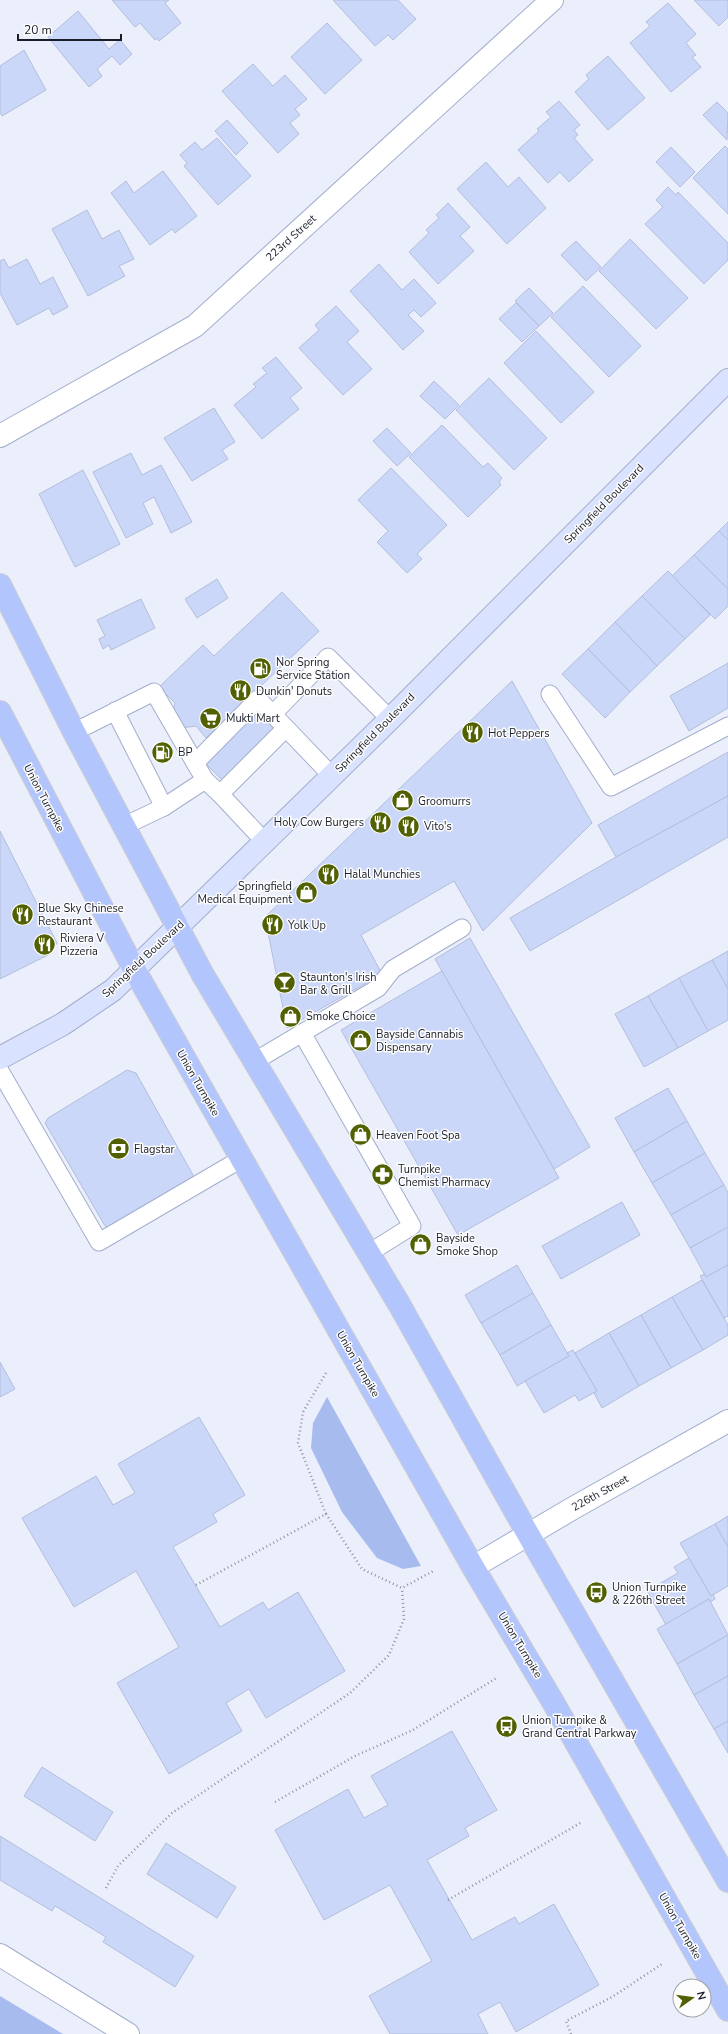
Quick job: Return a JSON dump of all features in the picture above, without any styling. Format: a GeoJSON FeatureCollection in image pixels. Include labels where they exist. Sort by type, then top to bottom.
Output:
{"type":"FeatureCollection","features":[{"type":"Feature","properties":{"kind":"main road","name":"Springfield Boulevard"},"geometry":{"type":"LineString","coordinates":[[0,1058],[62,1024],[113,990],[390,719],[728,380]]}},
{"type":"Feature","properties":{"kind":"main road"},"geometry":{"type":"LineString","coordinates":[[0,585],[74,732],[177,928],[369,1253],[528,1534],[728,1881]]}},
{"type":"Feature","properties":{"kind":"main road","name":"Union Turnpike"},"geometry":{"type":"LineString","coordinates":[[0,712],[134,969],[241,1160],[473,1567],[553,1702],[728,2010]]}},
{"type":"Feature","properties":{"kind":"street","name":"223rd Street"},"geometry":{"type":"LineString","coordinates":[[0,436],[194,326],[552,0]]}},
{"type":"Feature","properties":{"kind":"street","name":"226th Street"},"geometry":{"type":"LineString","coordinates":[[473,1567],[528,1534],[728,1421]]}},
{"type":"Feature","properties":{"kind":"street"},"geometry":{"type":"LineString","coordinates":[[0,1955],[128,2034]]}},
{"type":"Feature","properties":{"kind":"lane"},"geometry":{"type":"LineString","coordinates":[[273,714],[328,657],[390,719]]}},
{"type":"Feature","properties":{"kind":"lane"},"geometry":{"type":"LineString","coordinates":[[74,732],[154,692],[205,780],[265,842]]}},
{"type":"Feature","properties":{"kind":"lane"},"geometry":{"type":"LineString","coordinates":[[550,694],[611,787],[728,726]]}},
{"type":"Feature","properties":{"kind":"lane"},"geometry":{"type":"LineString","coordinates":[[195,763],[258,699],[332,776]]}},
{"type":"Feature","properties":{"kind":"lane"},"geometry":{"type":"LineString","coordinates":[[115,711],[164,807]]}},
{"type":"Feature","properties":{"kind":"lane"},"geometry":{"type":"LineString","coordinates":[[220,794],[286,728]]}},
{"type":"Feature","properties":{"kind":"lane"},"geometry":{"type":"LineString","coordinates":[[124,826],[164,807],[205,780]]}},
{"type":"Feature","properties":{"kind":"lane"},"geometry":{"type":"LineString","coordinates":[[255,1061],[378,988],[393,969],[462,928]]}},
{"type":"Feature","properties":{"kind":"lane"},"geometry":{"type":"LineString","coordinates":[[302,1033],[412,1226],[369,1253]]}},
{"type":"Feature","properties":{"kind":"lane"},"geometry":{"type":"LineString","coordinates":[[0,1071],[99,1242],[241,1160]]}},
{"type":"Feature","properties":{"kind":"path"},"geometry":{"type":"LineString","coordinates":[[326,1373],[302,1412],[298,1443],[326,1514],[362,1569],[402,1588]]}},
{"type":"Feature","properties":{"kind":"path"},"geometry":{"type":"LineString","coordinates":[[196,1586],[326,1514]]}},
{"type":"Feature","properties":{"kind":"path"},"geometry":{"type":"LineString","coordinates":[[402,1588],[435,1570]]}},
{"type":"Feature","properties":{"kind":"path"},"geometry":{"type":"LineString","coordinates":[[106,1888],[118,1866],[172,1813],[350,1694],[388,1655],[404,1619],[402,1588]]}},
{"type":"Feature","properties":{"kind":"path"},"geometry":{"type":"LineString","coordinates":[[275,1802],[355,1756],[413,1730],[498,1677]]}},
{"type":"Feature","properties":{"kind":"path"},"geometry":{"type":"LineString","coordinates":[[448,1900],[582,1822]]}},
{"type":"Feature","properties":{"kind":"path"},"geometry":{"type":"LineString","coordinates":[[571,2034],[566,2021],[612,1997],[662,1964]]}},
{"type":"Feature","properties":{"kind":"shaded area"},"geometry":{"type":"Polygon","coordinates":[[[327,1397],[421,1566],[403,1569],[377,1558],[342,1512],[311,1448],[313,1423],[327,1397]]]}},
{"type":"Feature","properties":{"kind":"shaded area"},"geometry":{"type":"Polygon","coordinates":[[[0,1996],[63,2034],[0,2034],[0,1996]]]}},
{"type":"Feature","properties":{"kind":"building"},"geometry":{"type":"Polygon","coordinates":[[[112,0],[169,0],[165,3],[181,23],[159,41],[158,38],[155,40],[140,23],[135,27],[112,0]]]}},
{"type":"Feature","properties":{"kind":"building"},"geometry":{"type":"Polygon","coordinates":[[[333,0],[398,0],[416,19],[393,40],[388,35],[375,46],[333,0]]]}},
{"type":"Feature","properties":{"kind":"building"},"geometry":{"type":"Polygon","coordinates":[[[694,0],[728,0],[728,17],[719,26],[694,0]]]}},
{"type":"Feature","properties":{"kind":"building"},"geometry":{"type":"Polygon","coordinates":[[[668,3],[696,34],[686,43],[696,55],[692,57],[701,67],[671,92],[630,43],[650,26],[646,22],[668,3]]]}},
{"type":"Feature","properties":{"kind":"building"},"geometry":{"type":"Polygon","coordinates":[[[78,11],[109,49],[120,40],[132,54],[120,65],[112,56],[97,69],[102,76],[89,87],[48,37],[78,11]]]}},
{"type":"Feature","properties":{"kind":"building"},"geometry":{"type":"Polygon","coordinates":[[[327,23],[362,60],[325,94],[291,57],[327,23]]]}},
{"type":"Feature","properties":{"kind":"building"},"geometry":{"type":"Polygon","coordinates":[[[24,50],[46,90],[2,116],[0,112],[0,66],[24,50]]]}},
{"type":"Feature","properties":{"kind":"building"},"geometry":{"type":"Polygon","coordinates":[[[608,56],[645,98],[608,130],[575,92],[589,79],[586,75],[608,56]]]}},
{"type":"Feature","properties":{"kind":"building"},"geometry":{"type":"Polygon","coordinates":[[[253,64],[273,86],[285,75],[307,99],[295,109],[300,115],[290,123],[299,134],[278,153],[222,91],[253,64]]]}},
{"type":"Feature","properties":{"kind":"building"},"geometry":{"type":"Polygon","coordinates":[[[559,101],[580,125],[574,130],[578,135],[574,138],[593,160],[569,182],[560,172],[548,183],[518,150],[539,131],[537,129],[551,117],[546,112],[559,101]]]}},
{"type":"Feature","properties":{"kind":"building"},"geometry":{"type":"Polygon","coordinates":[[[717,102],[728,113],[727,140],[703,115],[717,102]]]}},
{"type":"Feature","properties":{"kind":"building"},"geometry":{"type":"Polygon","coordinates":[[[227,120],[248,143],[236,155],[215,131],[227,120]]]}},
{"type":"Feature","properties":{"kind":"building"},"geometry":{"type":"Polygon","coordinates":[[[217,138],[251,176],[218,205],[184,166],[187,163],[180,155],[195,142],[202,150],[217,138]]]}},
{"type":"Feature","properties":{"kind":"building"},"geometry":{"type":"Polygon","coordinates":[[[725,146],[728,149],[728,214],[693,178],[725,146]]]}},
{"type":"Feature","properties":{"kind":"building"},"geometry":{"type":"Polygon","coordinates":[[[671,147],[695,172],[680,187],[656,162],[671,147]]]}},
{"type":"Feature","properties":{"kind":"building"},"geometry":{"type":"Polygon","coordinates":[[[486,162],[508,187],[519,177],[546,208],[507,244],[457,189],[486,162]]]}},
{"type":"Feature","properties":{"kind":"building"},"geometry":{"type":"Polygon","coordinates":[[[163,171],[197,216],[175,233],[172,229],[150,245],[111,193],[126,181],[134,193],[163,171]]]}},
{"type":"Feature","properties":{"kind":"building"},"geometry":{"type":"Polygon","coordinates":[[[668,187],[676,195],[678,192],[728,243],[728,260],[704,284],[645,224],[663,207],[656,200],[668,187]]]}},
{"type":"Feature","properties":{"kind":"building"},"geometry":{"type":"Polygon","coordinates":[[[448,203],[470,227],[460,236],[474,251],[438,284],[409,252],[429,233],[426,230],[439,218],[436,215],[448,203]]]}},
{"type":"Feature","properties":{"kind":"building"},"geometry":{"type":"Polygon","coordinates":[[[87,210],[102,239],[119,230],[134,259],[119,266],[125,276],[88,296],[52,229],[87,210]]]}},
{"type":"Feature","properties":{"kind":"building"},"geometry":{"type":"Polygon","coordinates":[[[630,239],[688,298],[656,329],[599,271],[630,239]]]}},
{"type":"Feature","properties":{"kind":"building"},"geometry":{"type":"Polygon","coordinates":[[[576,241],[601,267],[586,281],[561,255],[576,241]]]}},
{"type":"Feature","properties":{"kind":"building"},"geometry":{"type":"Polygon","coordinates":[[[4,259],[9,268],[27,259],[40,284],[53,277],[68,307],[53,315],[49,308],[17,325],[0,293],[0,261],[4,259]]]}},
{"type":"Feature","properties":{"kind":"building"},"geometry":{"type":"Polygon","coordinates":[[[379,264],[402,290],[414,279],[436,303],[421,317],[414,310],[408,315],[424,331],[403,350],[350,291],[379,264]]]}},
{"type":"Feature","properties":{"kind":"building"},"geometry":{"type":"Polygon","coordinates":[[[583,286],[641,346],[609,377],[551,317],[583,286]]]}},
{"type":"Feature","properties":{"kind":"building"},"geometry":{"type":"Polygon","coordinates":[[[529,288],[553,313],[539,326],[515,301],[529,288]]]}},
{"type":"Feature","properties":{"kind":"building"},"geometry":{"type":"Polygon","coordinates":[[[516,303],[539,326],[522,342],[499,319],[516,303]]]}},
{"type":"Feature","properties":{"kind":"building"},"geometry":{"type":"Polygon","coordinates":[[[336,306],[359,331],[347,342],[372,369],[343,395],[299,348],[319,330],[315,325],[336,306]]]}},
{"type":"Feature","properties":{"kind":"building"},"geometry":{"type":"Polygon","coordinates":[[[536,331],[594,392],[561,423],[504,363],[536,331]]]}},
{"type":"Feature","properties":{"kind":"building"},"geometry":{"type":"Polygon","coordinates":[[[276,357],[302,388],[290,398],[299,409],[262,439],[234,405],[256,387],[253,384],[267,373],[262,368],[276,357]]]}},
{"type":"Feature","properties":{"kind":"building"},"geometry":{"type":"Polygon","coordinates":[[[489,378],[547,438],[514,470],[456,410],[489,378]]]}},
{"type":"Feature","properties":{"kind":"building"},"geometry":{"type":"Polygon","coordinates":[[[434,381],[459,405],[445,419],[420,396],[434,381]]]}},
{"type":"Feature","properties":{"kind":"building"},"geometry":{"type":"Polygon","coordinates":[[[214,408],[235,442],[222,450],[228,459],[192,481],[164,438],[214,408]]]}},
{"type":"Feature","properties":{"kind":"building"},"geometry":{"type":"Polygon","coordinates":[[[442,425],[483,467],[488,463],[502,478],[499,482],[501,485],[468,517],[409,457],[442,425]]]}},
{"type":"Feature","properties":{"kind":"building"},"geometry":{"type":"Polygon","coordinates":[[[387,428],[411,453],[397,466],[373,441],[387,428]]]}},
{"type":"Feature","properties":{"kind":"building"},"geometry":{"type":"Polygon","coordinates":[[[131,453],[142,475],[161,465],[192,522],[171,533],[154,497],[143,503],[153,524],[126,538],[93,472],[131,453]]]}},
{"type":"Feature","properties":{"kind":"building"},"geometry":{"type":"Polygon","coordinates":[[[391,468],[447,525],[417,554],[422,559],[407,573],[377,542],[388,531],[358,500],[391,468]]]}},
{"type":"Feature","properties":{"kind":"building"},"geometry":{"type":"Polygon","coordinates":[[[83,470],[120,544],[75,567],[39,494],[83,470]]]}},
{"type":"Feature","properties":{"kind":"building"},"geometry":{"type":"Polygon","coordinates":[[[728,522],[728,540],[719,531],[728,522]]]}},
{"type":"Feature","properties":{"kind":"building"},"geometry":{"type":"Polygon","coordinates":[[[719,531],[728,540],[728,589],[694,555],[719,531]]]}},
{"type":"Feature","properties":{"kind":"building"},"geometry":{"type":"Polygon","coordinates":[[[694,555],[728,589],[728,606],[715,619],[672,576],[694,555]]]}},
{"type":"Feature","properties":{"kind":"building"},"geometry":{"type":"Polygon","coordinates":[[[668,571],[710,615],[685,639],[642,596],[668,571]]]}},
{"type":"Feature","properties":{"kind":"building"},"geometry":{"type":"Polygon","coordinates":[[[217,579],[228,598],[197,618],[185,599],[217,579]]]}},
{"type":"Feature","properties":{"kind":"building"},"geometry":{"type":"Polygon","coordinates":[[[282,592],[319,631],[206,738],[196,726],[181,728],[171,718],[175,703],[159,687],[203,645],[214,656],[282,592]]]}},
{"type":"Feature","properties":{"kind":"building"},"geometry":{"type":"Polygon","coordinates":[[[642,596],[685,639],[657,666],[615,622],[642,596]]]}},
{"type":"Feature","properties":{"kind":"building"},"geometry":{"type":"Polygon","coordinates":[[[141,599],[155,628],[111,650],[109,645],[103,649],[99,639],[105,636],[97,620],[141,599]]]}},
{"type":"Feature","properties":{"kind":"building"},"geometry":{"type":"Polygon","coordinates":[[[615,622],[657,666],[630,692],[588,649],[615,622]]]}},
{"type":"Feature","properties":{"kind":"building"},"geometry":{"type":"Polygon","coordinates":[[[588,649],[630,692],[605,718],[562,674],[588,649]]]}},
{"type":"Feature","properties":{"kind":"building"},"geometry":{"type":"Polygon","coordinates":[[[728,663],[728,708],[689,731],[670,696],[728,663]]]}},
{"type":"Feature","properties":{"kind":"building"},"geometry":{"type":"Polygon","coordinates":[[[512,681],[592,823],[483,931],[454,881],[361,935],[382,974],[287,1028],[265,917],[512,681]]]}},
{"type":"Feature","properties":{"kind":"building"},"geometry":{"type":"Polygon","coordinates":[[[256,710],[278,733],[226,784],[204,762],[256,710]]]}},
{"type":"Feature","properties":{"kind":"building"},"geometry":{"type":"Polygon","coordinates":[[[728,752],[728,796],[616,857],[598,825],[728,752]]]}},
{"type":"Feature","properties":{"kind":"building"},"geometry":{"type":"Polygon","coordinates":[[[728,796],[728,837],[530,951],[510,918],[616,857],[728,796]]]}},
{"type":"Feature","properties":{"kind":"building"},"geometry":{"type":"Polygon","coordinates":[[[0,831],[57,943],[50,954],[0,979],[0,831]]]}},
{"type":"Feature","properties":{"kind":"building"},"geometry":{"type":"Polygon","coordinates":[[[470,938],[590,1147],[554,1169],[435,959],[470,938]]]}},
{"type":"Feature","properties":{"kind":"building"},"geometry":{"type":"Polygon","coordinates":[[[728,951],[728,989],[712,960],[728,951]]]}},
{"type":"Feature","properties":{"kind":"building"},"geometry":{"type":"Polygon","coordinates":[[[712,960],[728,989],[728,1020],[708,1031],[679,978],[712,960]]]}},
{"type":"Feature","properties":{"kind":"building"},"geometry":{"type":"Polygon","coordinates":[[[442,971],[559,1178],[458,1235],[341,1030],[442,971]]]}},
{"type":"Feature","properties":{"kind":"building"},"geometry":{"type":"Polygon","coordinates":[[[679,978],[708,1031],[678,1048],[648,996],[679,978]]]}},
{"type":"Feature","properties":{"kind":"building"},"geometry":{"type":"Polygon","coordinates":[[[648,996],[678,1048],[644,1067],[615,1014],[648,996]]]}},
{"type":"Feature","properties":{"kind":"building","name":"Flagstar"},"geometry":{"type":"Polygon","coordinates":[[[127,1070],[136,1073],[193,1175],[192,1183],[112,1228],[105,1226],[45,1123],[48,1118],[127,1070]]]}},
{"type":"Feature","properties":{"kind":"building"},"geometry":{"type":"Polygon","coordinates":[[[668,1088],[687,1121],[634,1152],[615,1118],[668,1088]]]}},
{"type":"Feature","properties":{"kind":"building"},"geometry":{"type":"Polygon","coordinates":[[[687,1121],[705,1153],[652,1183],[634,1152],[687,1121]]]}},
{"type":"Feature","properties":{"kind":"building"},"geometry":{"type":"Polygon","coordinates":[[[705,1153],[724,1185],[671,1215],[652,1183],[705,1153]]]}},
{"type":"Feature","properties":{"kind":"building"},"geometry":{"type":"Polygon","coordinates":[[[724,1185],[728,1193],[728,1227],[690,1248],[671,1215],[724,1185]]]}},
{"type":"Feature","properties":{"kind":"building"},"geometry":{"type":"Polygon","coordinates":[[[622,1202],[640,1235],[561,1279],[542,1246],[622,1202]]]}},
{"type":"Feature","properties":{"kind":"building"},"geometry":{"type":"Polygon","coordinates":[[[728,1227],[728,1265],[706,1277],[690,1248],[728,1227]]]}},
{"type":"Feature","properties":{"kind":"building"},"geometry":{"type":"Polygon","coordinates":[[[517,1265],[533,1293],[481,1323],[465,1295],[517,1265]]]}},
{"type":"Feature","properties":{"kind":"building"},"geometry":{"type":"Polygon","coordinates":[[[728,1265],[728,1316],[724,1318],[700,1276],[705,1274],[706,1277],[728,1265]]]}},
{"type":"Feature","properties":{"kind":"building"},"geometry":{"type":"Polygon","coordinates":[[[702,1280],[728,1325],[728,1335],[703,1350],[672,1297],[702,1280]]]}},
{"type":"Feature","properties":{"kind":"building"},"geometry":{"type":"Polygon","coordinates":[[[533,1293],[551,1325],[500,1355],[481,1323],[533,1293]]]}},
{"type":"Feature","properties":{"kind":"building"},"geometry":{"type":"Polygon","coordinates":[[[672,1297],[703,1350],[671,1368],[641,1315],[672,1297]]]}},
{"type":"Feature","properties":{"kind":"building"},"geometry":{"type":"Polygon","coordinates":[[[641,1315],[671,1368],[639,1386],[609,1333],[641,1315]]]}},
{"type":"Feature","properties":{"kind":"building"},"geometry":{"type":"Polygon","coordinates":[[[551,1325],[569,1356],[517,1386],[500,1355],[551,1325]]]}},
{"type":"Feature","properties":{"kind":"building"},"geometry":{"type":"Polygon","coordinates":[[[609,1333],[639,1386],[602,1408],[594,1393],[597,1391],[575,1353],[609,1333]]]}},
{"type":"Feature","properties":{"kind":"building"},"geometry":{"type":"Polygon","coordinates":[[[573,1350],[597,1391],[579,1401],[575,1395],[544,1413],[525,1381],[569,1356],[567,1353],[573,1350]]]}},
{"type":"Feature","properties":{"kind":"building"},"geometry":{"type":"Polygon","coordinates":[[[0,1362],[15,1389],[0,1397],[0,1362]]]}},
{"type":"Feature","properties":{"kind":"building"},"geometry":{"type":"Polygon","coordinates":[[[199,1417],[245,1495],[213,1514],[217,1522],[173,1547],[220,1627],[263,1602],[268,1610],[298,1592],[345,1671],[266,1718],[249,1689],[226,1703],[242,1731],[169,1774],[117,1683],[179,1647],[136,1571],[74,1607],[22,1518],[96,1476],[113,1505],[135,1493],[118,1464],[199,1417]]]}},
{"type":"Feature","properties":{"kind":"building"},"geometry":{"type":"Polygon","coordinates":[[[728,1516],[728,1547],[715,1524],[728,1516]]]}},
{"type":"Feature","properties":{"kind":"building"},"geometry":{"type":"Polygon","coordinates":[[[715,1524],[728,1547],[728,1586],[711,1596],[680,1543],[715,1524]]]}},
{"type":"Feature","properties":{"kind":"building"},"geometry":{"type":"Polygon","coordinates":[[[689,1558],[711,1596],[713,1594],[715,1599],[710,1602],[709,1599],[666,1625],[647,1591],[678,1573],[674,1567],[689,1558]]]}},
{"type":"Feature","properties":{"kind":"building"},"geometry":{"type":"Polygon","coordinates":[[[709,1599],[728,1635],[677,1664],[657,1629],[709,1599]]]}},
{"type":"Feature","properties":{"kind":"building"},"geometry":{"type":"Polygon","coordinates":[[[728,1635],[728,1676],[694,1695],[677,1664],[728,1635]]]}},
{"type":"Feature","properties":{"kind":"building"},"geometry":{"type":"Polygon","coordinates":[[[728,1676],[728,1721],[714,1729],[694,1695],[728,1676]]]}},
{"type":"Feature","properties":{"kind":"building"},"geometry":{"type":"Polygon","coordinates":[[[728,1721],[728,1753],[714,1729],[728,1721]]]}},
{"type":"Feature","properties":{"kind":"building"},"geometry":{"type":"Polygon","coordinates":[[[452,1731],[497,1810],[465,1828],[469,1836],[427,1860],[472,1940],[515,1917],[519,1924],[554,1904],[599,1985],[516,2032],[500,2002],[478,2014],[488,2034],[390,2034],[369,1996],[432,1961],[390,1885],[324,1920],[275,1830],[348,1789],[364,1818],[388,1805],[371,1776],[452,1731]]]}},
{"type":"Feature","properties":{"kind":"building"},"geometry":{"type":"Polygon","coordinates":[[[42,1767],[113,1812],[95,1841],[24,1796],[42,1767]]]}},
{"type":"Feature","properties":{"kind":"building"},"geometry":{"type":"Polygon","coordinates":[[[0,1836],[194,1956],[175,1987],[103,1942],[106,1937],[55,1906],[52,1911],[0,1880],[0,1836]]]}},
{"type":"Feature","properties":{"kind":"building"},"geometry":{"type":"Polygon","coordinates":[[[166,1843],[236,1887],[217,1918],[147,1874],[166,1843]]]}},
{"type":"Feature","properties":{"kind":"place","name":"Nor Spring Service Station"},"geometry":{"type":"Point","coordinates":[261,668]}},
{"type":"Feature","properties":{"kind":"place","name":"Dunkin' Donuts"},"geometry":{"type":"Point","coordinates":[240,691]}},
{"type":"Feature","properties":{"kind":"place","name":"Mukti Mart"},"geometry":{"type":"Point","coordinates":[210,718]}},
{"type":"Feature","properties":{"kind":"place","name":"Hot Peppers"},"geometry":{"type":"Point","coordinates":[473,733]}},
{"type":"Feature","properties":{"kind":"place","name":"BP"},"geometry":{"type":"Point","coordinates":[163,752]}},
{"type":"Feature","properties":{"kind":"place","name":"Groomurrs"},"geometry":{"type":"Point","coordinates":[402,801]}},
{"type":"Feature","properties":{"kind":"place","name":"Holy Cow Burgers"},"geometry":{"type":"Point","coordinates":[380,822]}},
{"type":"Feature","properties":{"kind":"place","name":"Vito's"},"geometry":{"type":"Point","coordinates":[408,826]}},
{"type":"Feature","properties":{"kind":"place","name":"Halal Munchies"},"geometry":{"type":"Point","coordinates":[328,874]}},
{"type":"Feature","properties":{"kind":"place","name":"Springfield Medical Equipment"},"geometry":{"type":"Point","coordinates":[307,892]}},
{"type":"Feature","properties":{"kind":"place","name":"Blue Sky Chinese Restaurant"},"geometry":{"type":"Point","coordinates":[23,914]}},
{"type":"Feature","properties":{"kind":"place","name":"Yolk Up"},"geometry":{"type":"Point","coordinates":[273,925]}},
{"type":"Feature","properties":{"kind":"place","name":"Riviera V Pizzeria"},"geometry":{"type":"Point","coordinates":[45,944]}},
{"type":"Feature","properties":{"kind":"place","name":"Staunton's Irish Bar & Grill"},"geometry":{"type":"Point","coordinates":[284,983]}},
{"type":"Feature","properties":{"kind":"place","name":"Smoke Choice"},"geometry":{"type":"Point","coordinates":[291,1016]}},
{"type":"Feature","properties":{"kind":"place","name":"Bayside Cannabis Dispensary"},"geometry":{"type":"Point","coordinates":[361,1040]}},
{"type":"Feature","properties":{"kind":"place","name":"Heaven Foot Spa"},"geometry":{"type":"Point","coordinates":[361,1135]}},
{"type":"Feature","properties":{"kind":"place","name":"Flagstar"},"geometry":{"type":"Point","coordinates":[119,1149]}},
{"type":"Feature","properties":{"kind":"place","name":"Turnpike Chemist Pharmacy"},"geometry":{"type":"Point","coordinates":[382,1175]}},
{"type":"Feature","properties":{"kind":"place","name":"Bayside Smoke Shop"},"geometry":{"type":"Point","coordinates":[420,1244]}},
{"type":"Feature","properties":{"kind":"place","name":"Union Turnpike & 226th Street"},"geometry":{"type":"Point","coordinates":[596,1593]}},
{"type":"Feature","properties":{"kind":"place","name":"Union Turnpike & Grand Central Parkway"},"geometry":{"type":"Point","coordinates":[506,1726]}}]}
